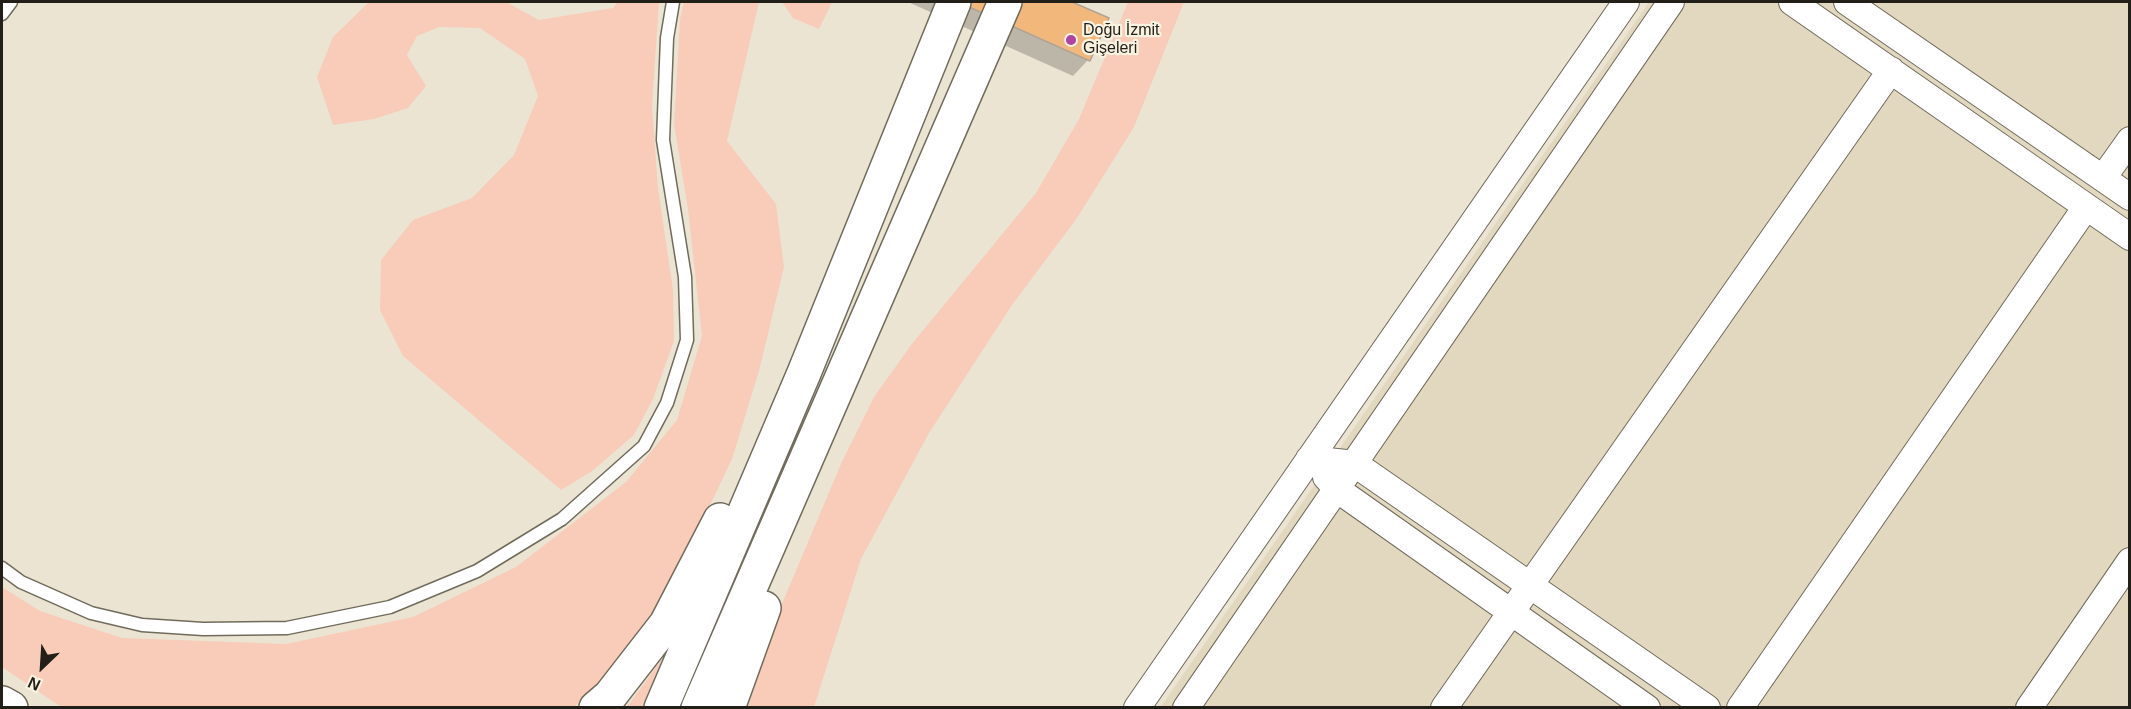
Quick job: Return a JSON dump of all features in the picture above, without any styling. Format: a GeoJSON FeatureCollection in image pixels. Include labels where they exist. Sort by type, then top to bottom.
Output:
{"type":"FeatureCollection","features":[{"type":"Feature","properties":{"kind":"highway"},"geometry":{"type":"LineString","coordinates":[[661,708],[804,373],[954,2]]}},
{"type":"Feature","properties":{"kind":"highway"},"geometry":{"type":"LineString","coordinates":[[698,708],[840,387],[1005,2]]}},
{"type":"Feature","properties":{"kind":"highway"},"geometry":{"type":"LineString","coordinates":[[596,708],[610,696],[666,624],[716,529],[804,373]]}},
{"type":"Feature","properties":{"kind":"highway"},"geometry":{"type":"LineString","coordinates":[[728,708],[840,387]]}},
{"type":"Feature","properties":{"kind":"highway"},"geometry":{"type":"LineString","coordinates":[[2,703],[11,708]]}},
{"type":"Feature","properties":{"kind":"street"},"geometry":{"type":"LineString","coordinates":[[1137,708],[1626,2]]}},
{"type":"Feature","properties":{"kind":"street"},"geometry":{"type":"LineString","coordinates":[[1185,708],[1338,490],[1671,2]]}},
{"type":"Feature","properties":{"kind":"street"},"geometry":{"type":"LineString","coordinates":[[1792,2],[2130,237]]}},
{"type":"Feature","properties":{"kind":"street"},"geometry":{"type":"LineString","coordinates":[[1847,2],[2130,197]]}},
{"type":"Feature","properties":{"kind":"street"},"geometry":{"type":"LineString","coordinates":[[1444,708],[1891,70]]}},
{"type":"Feature","properties":{"kind":"street"},"geometry":{"type":"LineString","coordinates":[[2103,178],[2130,140]]}},
{"type":"Feature","properties":{"kind":"street"},"geometry":{"type":"LineString","coordinates":[[1740,708],[2086,207]]}},
{"type":"Feature","properties":{"kind":"street"},"geometry":{"type":"LineString","coordinates":[[1310,459],[1355,464],[1707,708]]}},
{"type":"Feature","properties":{"kind":"street"},"geometry":{"type":"LineString","coordinates":[[1310,459],[1338,490],[1647,708]]}},
{"type":"Feature","properties":{"kind":"street"},"geometry":{"type":"LineString","coordinates":[[2030,708],[2130,561]]}},
{"type":"Feature","properties":{"kind":"lane"},"geometry":{"type":"LineString","coordinates":[[2,14],[11,2]]}},
{"type":"Feature","properties":{"kind":"lane"},"geometry":{"type":"LineString","coordinates":[[2,568],[21,582],[91,613],[142,625],[203,629],[287,628],[390,607],[477,572],[562,519],[644,446],[666,403],[687,340],[685,277],[663,140],[667,38],[672,2]]}},
{"type":"Feature","properties":{"kind":"shaded area"},"geometry":{"type":"Polygon","coordinates":[[[369,2],[506,2],[539,20],[613,8],[618,2],[659,2],[652,106],[658,188],[673,290],[674,341],[653,399],[634,435],[592,471],[561,490],[403,356],[380,310],[381,260],[413,220],[472,198],[514,155],[538,96],[525,59],[480,28],[439,27],[417,36],[407,55],[426,86],[408,108],[374,119],[333,125],[317,77],[333,37],[369,2]]]}},
{"type":"Feature","properties":{"kind":"shaded area"},"geometry":{"type":"Polygon","coordinates":[[[684,2],[759,2],[727,141],[776,204],[784,267],[759,371],[732,459],[676,577],[610,676],[574,707],[61,707],[2,667],[2,587],[40,611],[122,638],[286,644],[413,617],[516,567],[626,482],[677,420],[702,336],[688,209],[674,124],[680,19],[684,2]]]}},
{"type":"Feature","properties":{"kind":"shaded area"},"geometry":{"type":"Polygon","coordinates":[[[782,2],[832,2],[819,29],[793,18],[782,2]]]}},
{"type":"Feature","properties":{"kind":"shaded area"},"geometry":{"type":"Polygon","coordinates":[[[1128,2],[1184,2],[1134,127],[1077,218],[1012,305],[929,433],[861,559],[814,707],[748,708],[773,625],[841,464],[874,397],[911,345],[1036,193],[1079,119],[1128,2]]]}},
{"type":"Feature","properties":{"kind":"shaded area"},"geometry":{"type":"Polygon","coordinates":[[[1649,2],[2129,2],[2129,707],[1160,708],[1649,2]]]}},
{"type":"Feature","properties":{"kind":"shaded area"},"geometry":{"type":"Polygon","coordinates":[[[662,659],[642,707],[625,707],[630,703],[662,659]]]}},
{"type":"Feature","properties":{"kind":"building","name":"Doğu İzmit Gişeleri"},"geometry":{"type":"Polygon","coordinates":[[[958,2],[1072,2],[1109,18],[1090,61],[958,2]]]}},
{"type":"Feature","properties":{"kind":"place","name":"Doğu İzmit Gişeleri"},"geometry":{"type":"Point","coordinates":[1071,40]}}]}
